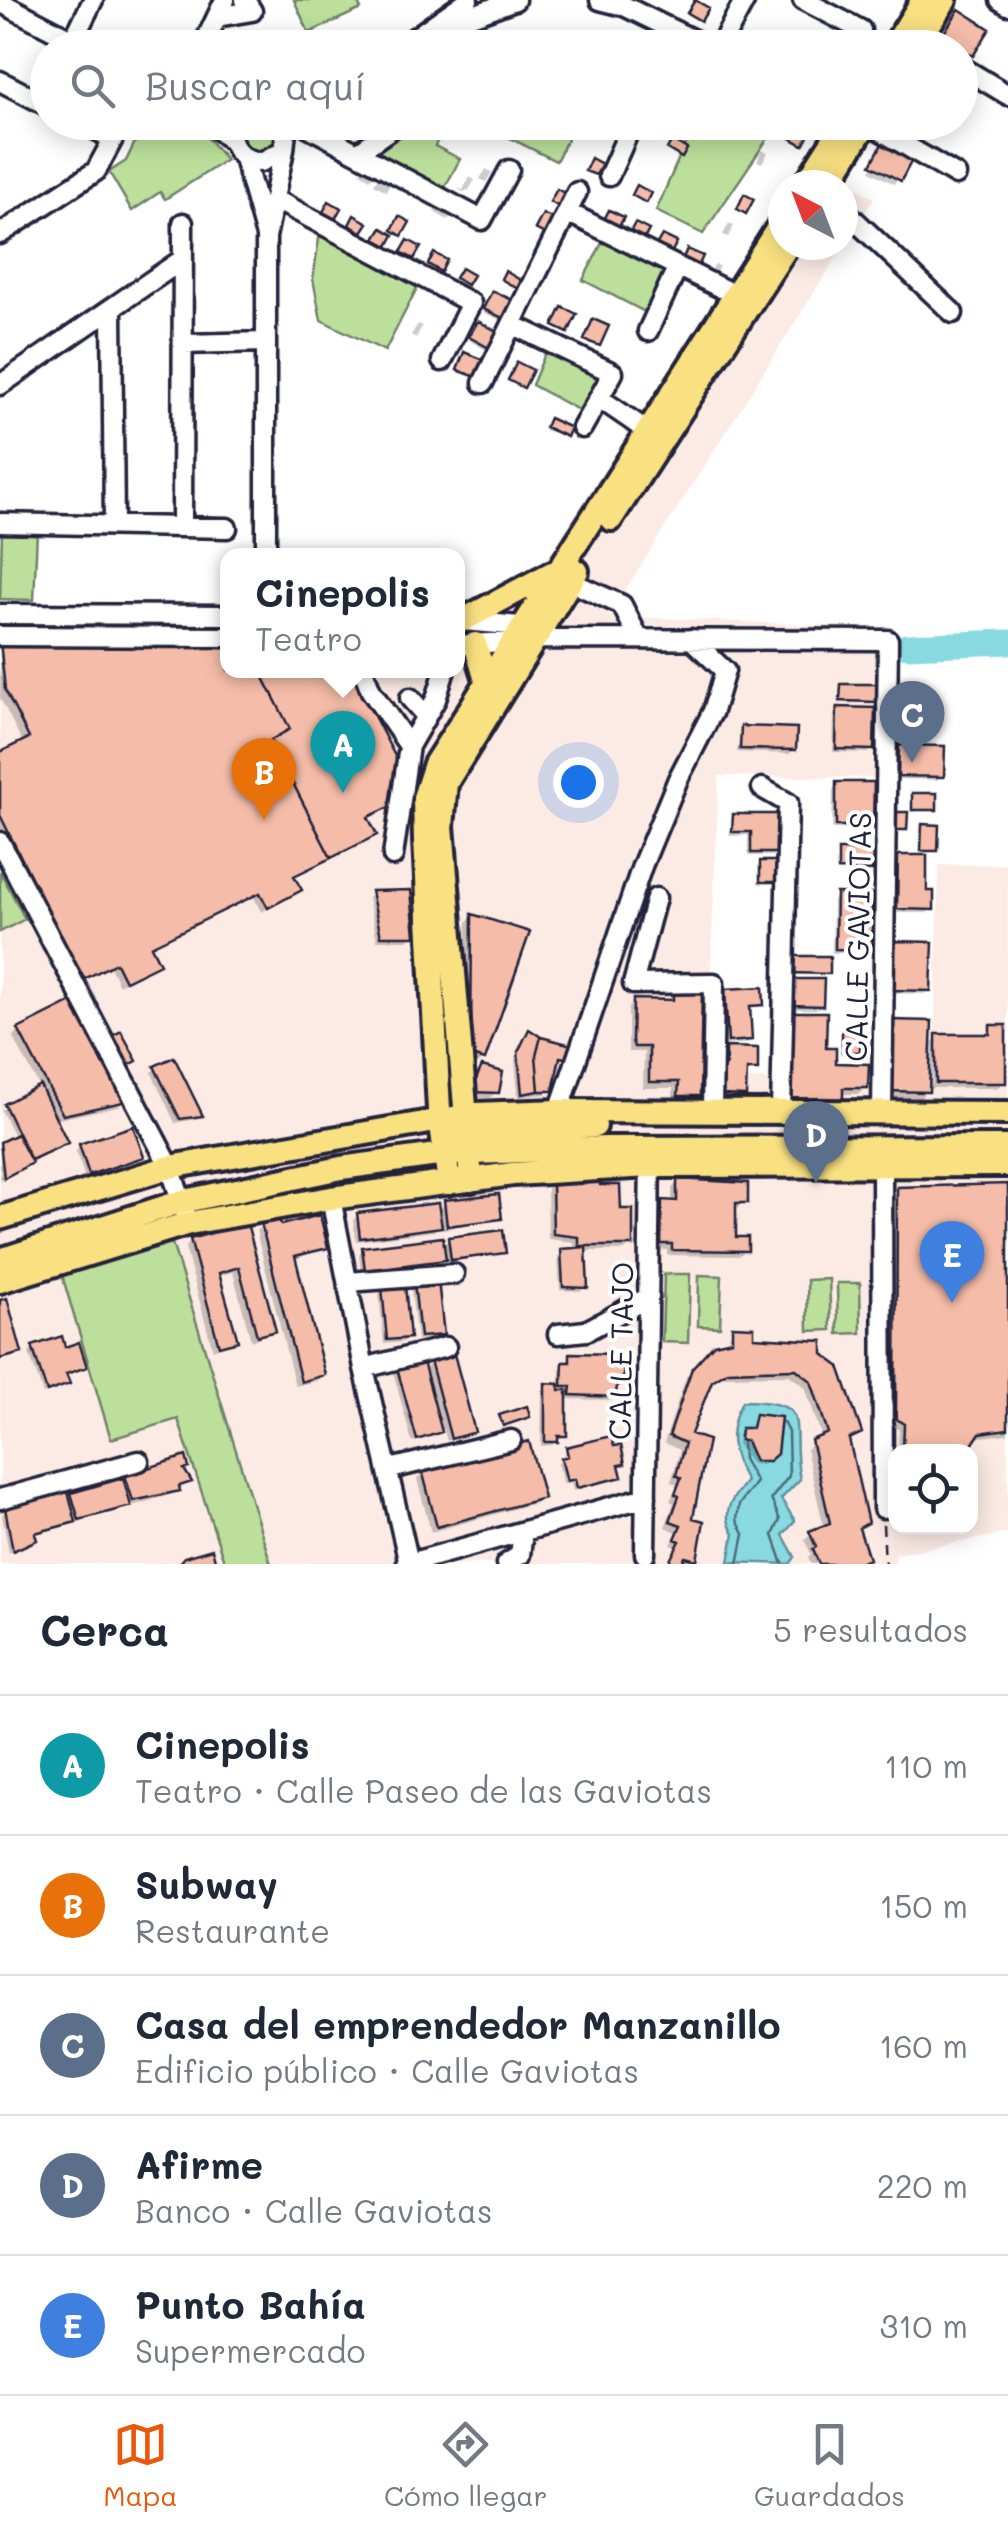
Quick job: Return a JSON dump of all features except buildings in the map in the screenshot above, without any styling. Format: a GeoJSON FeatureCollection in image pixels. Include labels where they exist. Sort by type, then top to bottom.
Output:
{"type":"FeatureCollection","features":[{"type":"Feature","properties":{"kind":"main road"},"geometry":{"type":"LineString","coordinates":[[905,30],[924,0]]}},
{"type":"Feature","properties":{"kind":"main road"},"geometry":{"type":"LineString","coordinates":[[929,30],[945,0]]}},
{"type":"Feature","properties":{"kind":"main road"},"geometry":{"type":"LineString","coordinates":[[815,170],[834,140]]}},
{"type":"Feature","properties":{"kind":"main road"},"geometry":{"type":"LineString","coordinates":[[837,170],[856,140]]}},
{"type":"Feature","properties":{"kind":"main road"},"geometry":{"type":"LineString","coordinates":[[655,436],[734,295],[768,243]]}},
{"type":"Feature","properties":{"kind":"main road"},"geometry":{"type":"LineString","coordinates":[[454,1135],[442,826],[446,783],[567,574],[655,436],[778,260]]}},
{"type":"Feature","properties":{"kind":"main road"},"geometry":{"type":"LineString","coordinates":[[465,619],[567,574]]}},
{"type":"Feature","properties":{"kind":"main road"},"geometry":{"type":"LineString","coordinates":[[460,1181],[424,798],[435,764],[487,682],[531,636]]}},
{"type":"Feature","properties":{"kind":"main road"},"geometry":{"type":"LineString","coordinates":[[466,645],[487,682]]}},
{"type":"Feature","properties":{"kind":"main road"},"geometry":{"type":"LineString","coordinates":[[0,1231],[559,1110],[1008,1112]]}},
{"type":"Feature","properties":{"kind":"main road"},"geometry":{"type":"LineString","coordinates":[[0,1218],[341,1168],[454,1135],[593,1126],[1008,1126]]}},
{"type":"Feature","properties":{"kind":"main road"},"geometry":{"type":"LineString","coordinates":[[454,1135],[606,1148],[650,1162],[1008,1169]]}},
{"type":"Feature","properties":{"kind":"main road"},"geometry":{"type":"LineString","coordinates":[[0,1260],[179,1193],[332,1202],[513,1174],[650,1162],[1008,1147]]}},
{"type":"Feature","properties":{"kind":"main road"},"geometry":{"type":"LineString","coordinates":[[513,1174],[606,1148]]}},
{"type":"Feature","properties":{"kind":"main road"},"geometry":{"type":"LineString","coordinates":[[0,1280],[179,1193]]}},
{"type":"Feature","properties":{"kind":"street"},"geometry":{"type":"LineString","coordinates":[[77,30],[83,0]]}},
{"type":"Feature","properties":{"kind":"street"},"geometry":{"type":"LineString","coordinates":[[80,30],[93,0]]}},
{"type":"Feature","properties":{"kind":"street"},"geometry":{"type":"LineString","coordinates":[[221,8],[252,11],[245,0]]}},
{"type":"Feature","properties":{"kind":"street"},"geometry":{"type":"LineString","coordinates":[[430,30],[467,0]]}},
{"type":"Feature","properties":{"kind":"street"},"geometry":{"type":"LineString","coordinates":[[432,30],[515,0]]}},
{"type":"Feature","properties":{"kind":"street"},"geometry":{"type":"LineString","coordinates":[[600,0],[621,3],[658,30]]}},
{"type":"Feature","properties":{"kind":"street"},"geometry":{"type":"LineString","coordinates":[[729,30],[745,0]]}},
{"type":"Feature","properties":{"kind":"street"},"geometry":{"type":"LineString","coordinates":[[803,0],[828,6],[860,30]]}},
{"type":"Feature","properties":{"kind":"street"},"geometry":{"type":"LineString","coordinates":[[1000,0],[1008,5]]}},
{"type":"Feature","properties":{"kind":"street"},"geometry":{"type":"LineString","coordinates":[[0,2],[54,30]]}},
{"type":"Feature","properties":{"kind":"street"},"geometry":{"type":"LineString","coordinates":[[978,77],[1008,95]]}},
{"type":"Feature","properties":{"kind":"street"},"geometry":{"type":"LineString","coordinates":[[0,81],[30,97]]}},
{"type":"Feature","properties":{"kind":"street"},"geometry":{"type":"LineString","coordinates":[[0,234],[96,171],[113,140]]}},
{"type":"Feature","properties":{"kind":"street"},"geometry":{"type":"LineString","coordinates":[[236,140],[266,236]]}},
{"type":"Feature","properties":{"kind":"street"},"geometry":{"type":"LineString","coordinates":[[266,548],[266,236],[286,140]]}},
{"type":"Feature","properties":{"kind":"street"},"geometry":{"type":"LineString","coordinates":[[244,158],[270,160],[292,140]]}},
{"type":"Feature","properties":{"kind":"street"},"geometry":{"type":"LineString","coordinates":[[335,140],[482,220],[509,170]]}},
{"type":"Feature","properties":{"kind":"street"},"geometry":{"type":"LineString","coordinates":[[357,153],[376,140]]}},
{"type":"Feature","properties":{"kind":"street"},"geometry":{"type":"LineString","coordinates":[[608,176],[625,140]]}},
{"type":"Feature","properties":{"kind":"street"},"geometry":{"type":"LineString","coordinates":[[895,140],[956,175]]}},
{"type":"Feature","properties":{"kind":"street"},"geometry":{"type":"LineString","coordinates":[[482,383],[578,192]]}},
{"type":"Feature","properties":{"kind":"street"},"geometry":{"type":"LineString","coordinates":[[276,200],[471,303],[442,362]]}},
{"type":"Feature","properties":{"kind":"street"},"geometry":{"type":"LineString","coordinates":[[567,212],[734,295]]}},
{"type":"Feature","properties":{"kind":"street"},"geometry":{"type":"LineString","coordinates":[[182,527],[183,223]]}},
{"type":"Feature","properties":{"kind":"street"},"geometry":{"type":"LineString","coordinates":[[858,223],[954,313]]}},
{"type":"Feature","properties":{"kind":"street"},"geometry":{"type":"LineString","coordinates":[[0,385],[183,259]]}},
{"type":"Feature","properties":{"kind":"street"},"geometry":{"type":"LineString","coordinates":[[648,331],[678,268]]}},
{"type":"Feature","properties":{"kind":"street"},"geometry":{"type":"LineString","coordinates":[[112,308],[114,526]]}},
{"type":"Feature","properties":{"kind":"street"},"geometry":{"type":"LineString","coordinates":[[512,325],[613,373],[582,428]]}},
{"type":"Feature","properties":{"kind":"street"},"geometry":{"type":"LineString","coordinates":[[183,344],[266,342]]}},
{"type":"Feature","properties":{"kind":"street"},"geometry":{"type":"LineString","coordinates":[[599,398],[655,436]]}},
{"type":"Feature","properties":{"kind":"street"},"geometry":{"type":"LineString","coordinates":[[0,522],[227,528]]}},
{"type":"Feature","properties":{"kind":"street"},"geometry":{"type":"LineString","coordinates":[[567,574],[622,605],[639,639]]}},
{"type":"Feature","properties":{"kind":"street"},"geometry":{"type":"LineString","coordinates":[[0,614],[220,615]]}},
{"type":"Feature","properties":{"kind":"street"},"geometry":{"type":"LineString","coordinates":[[465,622],[531,636]]}},
{"type":"Feature","properties":{"kind":"street"},"geometry":{"type":"LineString","coordinates":[[0,636],[220,637]]}},
{"type":"Feature","properties":{"kind":"street"},"geometry":{"type":"LineString","coordinates":[[466,645],[531,636],[691,639],[725,671],[714,711],[678,780],[642,866],[559,1110]]}},
{"type":"Feature","properties":{"kind":"street","name":"CALLE GAVIOTAS"},"geometry":{"type":"LineString","coordinates":[[691,639],[888,640],[882,1114]]}},
{"type":"Feature","properties":{"kind":"street"},"geometry":{"type":"LineString","coordinates":[[366,678],[409,746]]}},
{"type":"Feature","properties":{"kind":"street"},"geometry":{"type":"LineString","coordinates":[[393,856],[409,746],[443,678]]}},
{"type":"Feature","properties":{"kind":"street"},"geometry":{"type":"LineString","coordinates":[[410,698],[426,716]]}},
{"type":"Feature","properties":{"kind":"street"},"geometry":{"type":"LineString","coordinates":[[762,788],[788,803],[781,1113]]}},
{"type":"Feature","properties":{"kind":"street"},"geometry":{"type":"LineString","coordinates":[[0,842],[179,1193]]}},
{"type":"Feature","properties":{"kind":"street"},"geometry":{"type":"LineString","coordinates":[[656,898],[633,984],[714,983],[712,1111]]}},
{"type":"Feature","properties":{"kind":"street"},"geometry":{"type":"LineString","coordinates":[[0,1289],[192,1230],[332,1202],[650,1162]]}},
{"type":"Feature","properties":{"kind":"street","name":"CALLE TAJO"},"geometry":{"type":"LineString","coordinates":[[645,1554],[650,1162]]}},
{"type":"Feature","properties":{"kind":"street"},"geometry":{"type":"LineString","coordinates":[[882,1168],[883,1508]]}},
{"type":"Feature","properties":{"kind":"street"},"geometry":{"type":"LineString","coordinates":[[332,1202],[408,1564],[646,1497]]}},
{"type":"Feature","properties":{"kind":"street"},"geometry":{"type":"LineString","coordinates":[[348,1282],[454,1274]]}},
{"type":"Feature","properties":{"kind":"street"},"geometry":{"type":"LineString","coordinates":[[558,1334],[586,1331],[648,1297]]}},
{"type":"Feature","properties":{"kind":"street"},"geometry":{"type":"LineString","coordinates":[[364,1368],[446,1347]]}},
{"type":"Feature","properties":{"kind":"street"},"geometry":{"type":"LineString","coordinates":[[390,1468],[511,1440]]}},
{"type":"Feature","properties":{"kind":"street"},"geometry":{"type":"LineString","coordinates":[[0,1499],[139,1461]]}},
{"type":"Feature","properties":{"kind":"street"},"geometry":{"type":"LineString","coordinates":[[506,1564],[520,1554],[523,1532]]}},
{"type":"Feature","properties":{"kind":"path"},"geometry":{"type":"LineString","coordinates":[[883,1508],[886,1564]]}},
{"type":"Feature","properties":{"kind":"shaded area"},"geometry":{"type":"Polygon","coordinates":[[[806,161],[823,170],[800,170],[806,161]]]}},
{"type":"Feature","properties":{"kind":"shaded area"},"geometry":{"type":"Polygon","coordinates":[[[858,189],[874,198],[858,223],[858,189]]]}},
{"type":"Feature","properties":{"kind":"shaded area"},"geometry":{"type":"Polygon","coordinates":[[[768,219],[768,260],[835,260],[609,616],[882,628],[875,778],[719,776],[706,1078],[933,1084],[939,865],[1008,864],[1008,1533],[896,1554],[895,1564],[0,1564],[0,932],[24,919],[0,871],[0,626],[220,629],[220,678],[465,678],[465,632],[499,632],[768,219]]]}},
{"type":"Feature","properties":{"kind":"green space"},"geometry":{"type":"Polygon","coordinates":[[[294,0],[356,0],[361,9],[316,30],[308,30],[294,0]]]}},
{"type":"Feature","properties":{"kind":"green space"},"geometry":{"type":"Polygon","coordinates":[[[136,140],[209,140],[226,160],[165,199],[160,192],[132,211],[109,172],[126,161],[136,140]]]}},
{"type":"Feature","properties":{"kind":"green space"},"geometry":{"type":"Polygon","coordinates":[[[242,140],[276,140],[259,152],[247,148],[242,140]]]}},
{"type":"Feature","properties":{"kind":"green space"},"geometry":{"type":"Polygon","coordinates":[[[386,140],[438,140],[435,146],[460,159],[443,191],[369,152],[386,140]]]}},
{"type":"Feature","properties":{"kind":"green space"},"geometry":{"type":"Polygon","coordinates":[[[514,140],[567,140],[556,161],[514,140]]]}},
{"type":"Feature","properties":{"kind":"green space"},"geometry":{"type":"Polygon","coordinates":[[[687,140],[767,140],[703,234],[656,211],[687,140]]]}},
{"type":"Feature","properties":{"kind":"green space"},"geometry":{"type":"Polygon","coordinates":[[[320,232],[419,284],[385,351],[321,320],[313,279],[320,232]]]}},
{"type":"Feature","properties":{"kind":"green space"},"geometry":{"type":"Polygon","coordinates":[[[603,241],[665,272],[645,312],[583,280],[603,241]]]}},
{"type":"Feature","properties":{"kind":"green space"},"geometry":{"type":"Polygon","coordinates":[[[547,349],[604,378],[584,413],[532,385],[547,349]]]}},
{"type":"Feature","properties":{"kind":"green space"},"geometry":{"type":"Polygon","coordinates":[[[2,530],[37,531],[34,600],[0,599],[2,530]]]}},
{"type":"Feature","properties":{"kind":"green space"},"geometry":{"type":"Polygon","coordinates":[[[0,871],[25,919],[0,932],[0,871]]]}},
{"type":"Feature","properties":{"kind":"green space"},"geometry":{"type":"Polygon","coordinates":[[[172,1243],[271,1564],[225,1564],[178,1419],[111,1439],[62,1275],[172,1243]]]}},
{"type":"Feature","properties":{"kind":"green space"},"geometry":{"type":"Polygon","coordinates":[[[664,1274],[690,1274],[688,1343],[662,1342],[664,1274]]]}},
{"type":"Feature","properties":{"kind":"green space"},"geometry":{"type":"Polygon","coordinates":[[[699,1275],[722,1276],[720,1327],[698,1326],[699,1275]]]}},
{"type":"Feature","properties":{"kind":"green space"},"geometry":{"type":"Polygon","coordinates":[[[829,1279],[831,1330],[808,1331],[807,1280],[829,1279]]]}},
{"type":"Feature","properties":{"kind":"green space"},"geometry":{"type":"Polygon","coordinates":[[[837,1283],[860,1283],[861,1333],[838,1334],[837,1283]]]}},
{"type":"Feature","properties":{"kind":"water"},"geometry":{"type":"Polygon","coordinates":[[[742,1401],[781,1405],[795,1419],[800,1479],[781,1499],[795,1521],[783,1535],[795,1557],[790,1564],[729,1562],[734,1534],[728,1512],[746,1481],[732,1442],[742,1401]]]}},
{"type":"Feature","properties":{"kind":"waterway"},"geometry":{"type":"LineString","coordinates":[[907,646],[1008,642]]}},
{"type":"Feature","properties":{"kind":"place","name":"Casa del emprendedor Manzanillo"},"geometry":{"type":"Point","coordinates":[912,763]}},
{"type":"Feature","properties":{"kind":"place","name":"Cinepolis"},"geometry":{"type":"Point","coordinates":[343,793]}},
{"type":"Feature","properties":{"kind":"place","name":"Subway"},"geometry":{"type":"Point","coordinates":[264,820]}},
{"type":"Feature","properties":{"kind":"place","name":"Afirme"},"geometry":{"type":"Point","coordinates":[816,1183]}},
{"type":"Feature","properties":{"kind":"place","name":"Punto Bahía"},"geometry":{"type":"Point","coordinates":[952,1303]}}]}
